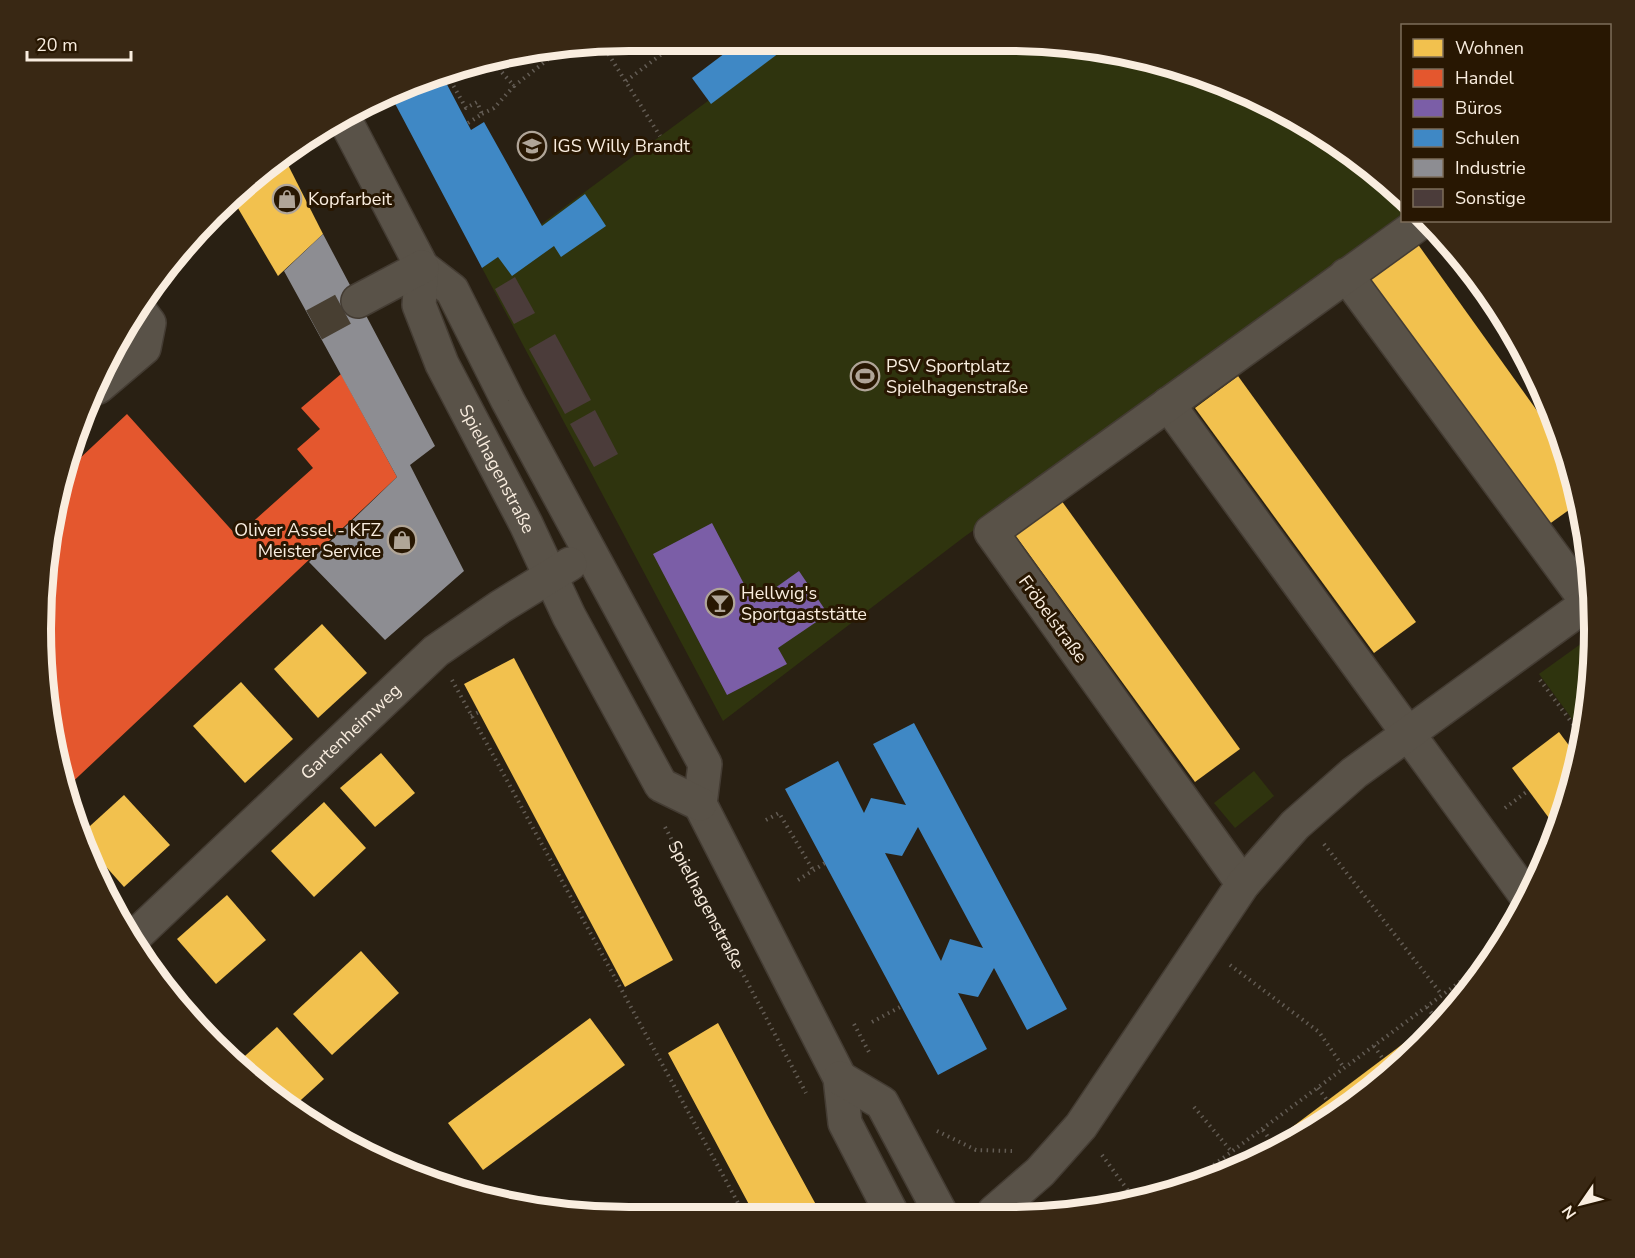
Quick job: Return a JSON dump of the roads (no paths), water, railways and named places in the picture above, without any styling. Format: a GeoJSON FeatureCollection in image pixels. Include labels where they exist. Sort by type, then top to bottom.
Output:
{"type":"FeatureCollection","features":[{"type":"Feature","properties":{"kind":"street"},"geometry":{"type":"LineString","coordinates":[[347,124],[422,267],[452,290],[508,400],[705,764],[700,804],[840,1078],[844,1123],[888,1207]]}},
{"type":"Feature","properties":{"kind":"street","name":"Fröbelstraße"},"geometry":{"type":"LineString","coordinates":[[1243,884],[991,532],[1419,224]]}},
{"type":"Feature","properties":{"kind":"street"},"geometry":{"type":"LineString","coordinates":[[358,301],[422,267]]}},
{"type":"Feature","properties":{"kind":"street","name":"Spielhagenstraße"},"geometry":{"type":"LineString","coordinates":[[422,267],[419,305],[442,364],[552,576],[569,616],[661,785],[700,804]]}},
{"type":"Feature","properties":{"kind":"street"},"geometry":{"type":"LineString","coordinates":[[1346,275],[1583,595]]}},
{"type":"Feature","properties":{"kind":"street"},"geometry":{"type":"LineString","coordinates":[[109,378],[144,348],[149,323],[143,316]]}},
{"type":"Feature","properties":{"kind":"street"},"geometry":{"type":"LineString","coordinates":[[1168,404],[1522,890]]}},
{"type":"Feature","properties":{"kind":"street","name":"Gartenheimweg"},"geometry":{"type":"LineString","coordinates":[[138,934],[436,651],[592,552]]}},
{"type":"Feature","properties":{"kind":"street"},"geometry":{"type":"LineString","coordinates":[[1000,1207],[1040,1172],[1081,1126],[1243,884],[1278,843],[1312,809],[1354,773],[1583,608]]}},
{"type":"Feature","properties":{"kind":"street"},"geometry":{"type":"LineString","coordinates":[[840,1078],[882,1102],[937,1207]]}},
{"type":"Feature","properties":{"kind":"tunnel"},"geometry":{"type":"LineString","coordinates":[[314,325],[358,301]]}},
{"type":"Feature","properties":{"kind":"place","name":"IGS Willy Brandt"},"geometry":{"type":"Point","coordinates":[532,146]}},
{"type":"Feature","properties":{"kind":"place","name":"Kopfarbeit"},"geometry":{"type":"Point","coordinates":[287,199]}},
{"type":"Feature","properties":{"kind":"place","name":"PSV Sportplatz Spielhagenstraße"},"geometry":{"type":"Point","coordinates":[865,376]}},
{"type":"Feature","properties":{"kind":"place","name":"Oliver Assel - KFZ Meister Service"},"geometry":{"type":"Point","coordinates":[402,540]}},
{"type":"Feature","properties":{"kind":"place","name":"Hellwig's Sportgaststätte"},"geometry":{"type":"Point","coordinates":[720,603]}}]}
